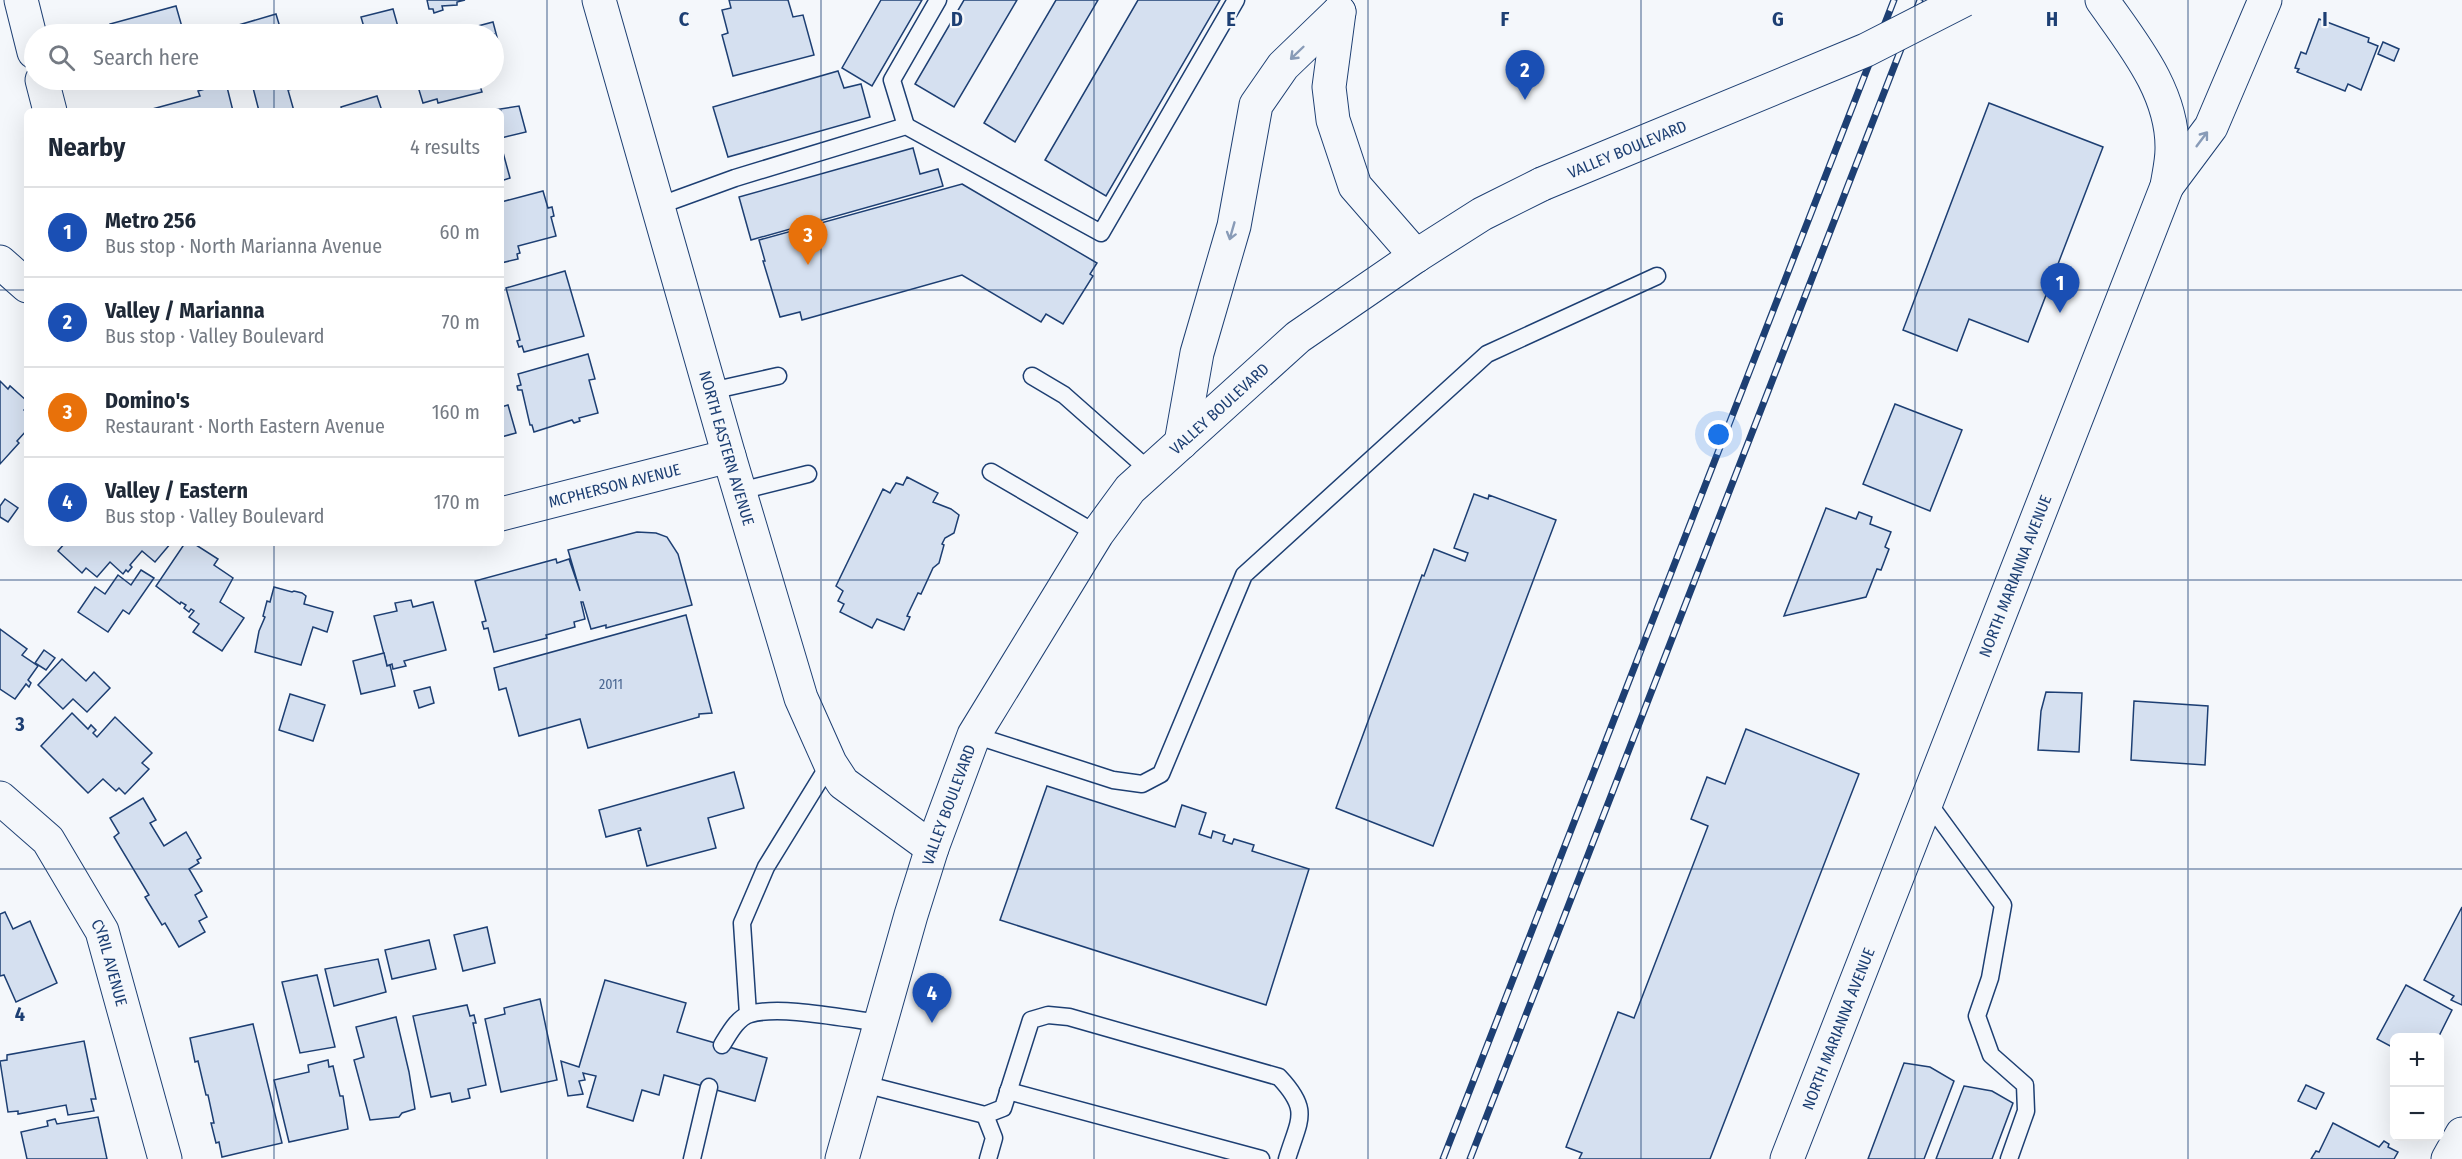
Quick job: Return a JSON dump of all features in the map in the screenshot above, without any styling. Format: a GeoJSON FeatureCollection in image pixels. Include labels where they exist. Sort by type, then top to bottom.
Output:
{"type":"FeatureCollection","features":[{"type":"Feature","properties":{"kind":"main road"},"geometry":{"type":"LineString","coordinates":[[21,0],[27,24]]}},
{"type":"Feature","properties":{"kind":"main road","name":"NORTH EASTERN AVENUE"},"geometry":{"type":"LineString","coordinates":[[599,0],[729,456],[801,698],[830,763],[843,783],[932,848]]}},
{"type":"Feature","properties":{"kind":"main road","name":"VALLEY BOULEVARD"},"geometry":{"type":"LineString","coordinates":[[842,1159],[932,848],[974,735],[1097,534],[1130,489],[1298,337],[1482,214],[1542,184],[1866,50],[1964,0]]}},
{"type":"Feature","properties":{"kind":"main road","name":"NORTH MARIANNA AVENUE"},"geometry":{"type":"LineString","coordinates":[[1787,1159],[2167,186],[2172,150],[2170,126],[2153,75],[2102,0]]}},
{"type":"Feature","properties":{"kind":"main road"},"geometry":{"type":"LineString","coordinates":[[2167,186],[2211,127],[2265,0]]}},
{"type":"Feature","properties":{"kind":"main road"},"geometry":{"type":"LineString","coordinates":[[1343,6],[1329,87],[1333,120],[1355,186],[1416,256]]}},
{"type":"Feature","properties":{"kind":"main road"},"geometry":{"type":"LineString","coordinates":[[1181,443],[1197,353],[1234,226],[1256,105],[1284,66],[1343,6]]}},
{"type":"Feature","properties":{"kind":"main road"},"geometry":{"type":"LineString","coordinates":[[45,90],[49,108]]}},
{"type":"Feature","properties":{"kind":"main road"},"geometry":{"type":"LineString","coordinates":[[0,262],[24,283]]}},
{"type":"Feature","properties":{"kind":"main road","name":"MCPHERSON AVENUE"},"geometry":{"type":"LineString","coordinates":[[504,513],[729,456]]}},
{"type":"Feature","properties":{"kind":"main road","name":"CYRIL AVENUE"},"geometry":{"type":"LineString","coordinates":[[0,798],[48,840],[102,931],[165,1159]]}},
{"type":"Feature","properties":{"kind":"main road"},"geometry":{"type":"LineString","coordinates":[[2448,1159],[2462,1134]]}},
{"type":"Feature","properties":{"kind":"lane"},"geometry":{"type":"LineString","coordinates":[[938,0],[892,80],[906,126],[1101,233],[1236,0]]}},
{"type":"Feature","properties":{"kind":"lane"},"geometry":{"type":"LineString","coordinates":[[658,206],[735,178],[906,126]]}},
{"type":"Feature","properties":{"kind":"lane"},"geometry":{"type":"LineString","coordinates":[[974,735],[1113,780],[1142,784],[1161,774],[1244,575],[1487,354],[1657,276]]}},
{"type":"Feature","properties":{"kind":"lane"},"geometry":{"type":"LineString","coordinates":[[711,391],[778,376]]}},
{"type":"Feature","properties":{"kind":"lane"},"geometry":{"type":"LineString","coordinates":[[1032,376],[1064,395],[1150,471]]}},
{"type":"Feature","properties":{"kind":"lane"},"geometry":{"type":"LineString","coordinates":[[991,472],[1097,534]]}},
{"type":"Feature","properties":{"kind":"lane"},"geometry":{"type":"LineString","coordinates":[[740,491],[808,474]]}},
{"type":"Feature","properties":{"kind":"lane"},"geometry":{"type":"LineString","coordinates":[[748,1014],[741,923],[766,867],[830,763]]}},
{"type":"Feature","properties":{"kind":"lane"},"geometry":{"type":"LineString","coordinates":[[1927,801],[2003,905],[1990,978],[1977,1016],[1991,1055],[2025,1085],[2026,1112],[2009,1159]]}},
{"type":"Feature","properties":{"kind":"lane"},"geometry":{"type":"LineString","coordinates":[[722,1045],[733,1027],[748,1014],[781,1011],[881,1023]]}},
{"type":"Feature","properties":{"kind":"lane"},"geometry":{"type":"LineString","coordinates":[[864,1084],[985,1115],[1003,1108],[1031,1020],[1048,1015],[1069,1017],[1279,1077],[1294,1093],[1301,1112],[1287,1159]]}},
{"type":"Feature","properties":{"kind":"lane"},"geometry":{"type":"LineString","coordinates":[[692,1159],[709,1088]]}},
{"type":"Feature","properties":{"kind":"lane"},"geometry":{"type":"LineString","coordinates":[[1008,1091],[1261,1159]]}},
{"type":"Feature","properties":{"kind":"lane"},"geometry":{"type":"LineString","coordinates":[[985,1115],[994,1138],[988,1159]]}},
{"type":"Feature","properties":{"kind":"building"},"geometry":{"type":"Polygon","coordinates":[[[427,0],[465,0],[457,2],[457,5],[442,6],[443,10],[434,13],[433,9],[429,9],[427,0]]]}},
{"type":"Feature","properties":{"kind":"building"},"geometry":{"type":"Polygon","coordinates":[[[729,0],[788,0],[793,17],[803,15],[814,55],[733,76],[722,35],[728,33],[722,10],[731,8],[729,0]]]}},
{"type":"Feature","properties":{"kind":"building"},"geometry":{"type":"Polygon","coordinates":[[[881,0],[922,0],[872,86],[842,68],[881,0]]]}},
{"type":"Feature","properties":{"kind":"building"},"geometry":{"type":"Polygon","coordinates":[[[964,0],[1017,0],[954,107],[915,84],[964,0]]]}},
{"type":"Feature","properties":{"kind":"building"},"geometry":{"type":"Polygon","coordinates":[[[1056,0],[1098,0],[1015,142],[984,123],[1056,0]]]}},
{"type":"Feature","properties":{"kind":"building"},"geometry":{"type":"Polygon","coordinates":[[[1138,0],[1220,0],[1106,196],[1045,160],[1138,0]]]}},
{"type":"Feature","properties":{"kind":"building"},"geometry":{"type":"Polygon","coordinates":[[[176,6],[181,24],[110,24],[176,6]]]}},
{"type":"Feature","properties":{"kind":"building"},"geometry":{"type":"Polygon","coordinates":[[[393,9],[397,24],[363,24],[361,17],[393,9]]]}},
{"type":"Feature","properties":{"kind":"building"},"geometry":{"type":"Polygon","coordinates":[[[276,14],[279,24],[242,24],[276,14]]]}},
{"type":"Feature","properties":{"kind":"building"},"geometry":{"type":"Polygon","coordinates":[[[2319,19],[2369,38],[2368,42],[2378,46],[2361,90],[2348,84],[2345,91],[2297,72],[2299,69],[2295,68],[2301,52],[2306,54],[2319,19]]]}},
{"type":"Feature","properties":{"kind":"building"},"geometry":{"type":"Polygon","coordinates":[[[2383,42],[2399,49],[2394,61],[2378,54],[2383,42]]]}},
{"type":"Feature","properties":{"kind":"building"},"geometry":{"type":"Polygon","coordinates":[[[838,71],[844,88],[861,84],[870,117],[728,157],[713,107],[838,71]]]}},
{"type":"Feature","properties":{"kind":"building"},"geometry":{"type":"Polygon","coordinates":[[[228,90],[232,108],[156,108],[200,96],[198,91],[228,90]]]}},
{"type":"Feature","properties":{"kind":"building"},"geometry":{"type":"Polygon","coordinates":[[[254,90],[288,90],[293,108],[258,108],[254,90]]]}},
{"type":"Feature","properties":{"kind":"building"},"geometry":{"type":"Polygon","coordinates":[[[419,90],[481,90],[482,92],[438,103],[437,99],[423,103],[419,90]]]}},
{"type":"Feature","properties":{"kind":"building"},"geometry":{"type":"Polygon","coordinates":[[[377,96],[381,108],[341,108],[377,96]]]}},
{"type":"Feature","properties":{"kind":"building"},"geometry":{"type":"Polygon","coordinates":[[[1989,103],[2103,147],[2028,342],[1969,319],[1957,351],[1903,330],[1989,103]]]}},
{"type":"Feature","properties":{"kind":"building"},"geometry":{"type":"Polygon","coordinates":[[[519,106],[526,132],[504,137],[504,108],[519,106]]]}},
{"type":"Feature","properties":{"kind":"building"},"geometry":{"type":"Polygon","coordinates":[[[913,148],[920,174],[938,169],[943,186],[751,240],[739,197],[913,148]]]}},
{"type":"Feature","properties":{"kind":"building"},"geometry":{"type":"Polygon","coordinates":[[[504,156],[510,178],[504,180],[504,156]]]}},
{"type":"Feature","properties":{"kind":"building"},"geometry":{"type":"Polygon","coordinates":[[[962,184],[1097,263],[1090,274],[1093,276],[1063,324],[1046,314],[1041,322],[962,275],[802,320],[800,312],[780,317],[759,240],[962,184]]]}},
{"type":"Feature","properties":{"kind":"building"},"geometry":{"type":"Polygon","coordinates":[[[543,191],[548,208],[552,207],[554,216],[551,217],[556,236],[518,246],[520,253],[517,254],[518,259],[504,262],[504,201],[543,191]]]}},
{"type":"Feature","properties":{"kind":"building"},"geometry":{"type":"Polygon","coordinates":[[[565,271],[584,336],[524,352],[517,341],[520,340],[506,288],[565,271]]]}},
{"type":"Feature","properties":{"kind":"building"},"geometry":{"type":"Polygon","coordinates":[[[588,354],[595,379],[589,380],[598,413],[579,418],[580,421],[574,423],[572,420],[534,432],[530,425],[522,390],[518,390],[517,386],[521,385],[518,374],[588,354]]]}},
{"type":"Feature","properties":{"kind":"building"},"geometry":{"type":"Polygon","coordinates":[[[0,381],[8,389],[10,386],[24,398],[24,433],[17,441],[19,443],[0,464],[0,381]]]}},
{"type":"Feature","properties":{"kind":"building"},"geometry":{"type":"Polygon","coordinates":[[[1895,404],[1962,430],[1930,511],[1863,484],[1895,404]]]}},
{"type":"Feature","properties":{"kind":"building"},"geometry":{"type":"Polygon","coordinates":[[[508,405],[516,433],[504,436],[504,406],[508,405]]]}},
{"type":"Feature","properties":{"kind":"building"},"geometry":{"type":"Polygon","coordinates":[[[907,477],[938,493],[933,502],[959,515],[954,533],[945,538],[942,544],[944,545],[939,563],[933,568],[921,594],[918,593],[907,616],[910,617],[904,630],[877,619],[872,628],[840,612],[844,604],[838,601],[843,591],[836,586],[883,489],[890,493],[896,483],[903,485],[907,477]]]}},
{"type":"Feature","properties":{"kind":"building"},"geometry":{"type":"Polygon","coordinates":[[[1474,494],[1488,499],[1489,495],[1556,520],[1433,846],[1336,808],[1422,575],[1424,576],[1434,549],[1465,561],[1468,553],[1454,548],[1474,494]]]}},
{"type":"Feature","properties":{"kind":"building"},"geometry":{"type":"Polygon","coordinates":[[[5,499],[18,508],[8,522],[0,517],[0,506],[5,499]]]}},
{"type":"Feature","properties":{"kind":"building"},"geometry":{"type":"Polygon","coordinates":[[[1826,508],[1856,519],[1859,512],[1872,517],[1870,524],[1891,532],[1885,547],[1889,549],[1881,570],[1877,569],[1866,597],[1784,616],[1826,508]]]}},
{"type":"Feature","properties":{"kind":"building"},"geometry":{"type":"Polygon","coordinates":[[[637,532],[656,533],[667,537],[678,554],[692,605],[606,628],[606,625],[591,629],[583,602],[581,602],[585,619],[574,622],[575,627],[546,635],[547,638],[494,652],[488,628],[484,629],[482,622],[486,621],[475,581],[556,559],[557,563],[569,559],[580,591],[568,550],[637,532]]]}},
{"type":"Feature","properties":{"kind":"building"},"geometry":{"type":"Polygon","coordinates":[[[62,546],[168,546],[155,562],[142,551],[130,565],[132,567],[128,572],[126,570],[123,574],[110,562],[97,577],[86,568],[82,573],[58,551],[62,546]]]}},
{"type":"Feature","properties":{"kind":"building"},"geometry":{"type":"Polygon","coordinates":[[[183,546],[198,546],[218,559],[214,565],[233,578],[220,602],[244,618],[222,651],[193,632],[199,624],[189,617],[194,611],[191,609],[189,612],[184,608],[186,605],[181,602],[180,604],[156,586],[183,546]]]}},
{"type":"Feature","properties":{"kind":"building"},"geometry":{"type":"Polygon","coordinates":[[[141,570],[154,578],[129,614],[123,610],[108,632],[78,612],[95,587],[105,594],[118,575],[131,585],[141,570]]]}},
{"type":"Feature","properties":{"kind":"building"},"geometry":{"type":"Polygon","coordinates":[[[274,587],[302,593],[306,596],[304,604],[333,612],[327,632],[313,627],[301,665],[255,652],[267,601],[270,602],[274,587]]]}},
{"type":"Feature","properties":{"kind":"building"},"geometry":{"type":"Polygon","coordinates":[[[411,600],[413,607],[433,602],[446,650],[404,661],[406,666],[393,669],[392,664],[387,666],[374,616],[397,611],[395,603],[411,600]]]}},
{"type":"Feature","properties":{"kind":"building"},"geometry":{"type":"Polygon","coordinates":[[[686,615],[712,713],[699,714],[699,717],[588,748],[580,719],[519,736],[506,688],[499,690],[494,668],[686,615]]]}},
{"type":"Feature","properties":{"kind":"building"},"geometry":{"type":"Polygon","coordinates":[[[0,629],[27,649],[22,655],[38,666],[28,680],[31,683],[29,687],[26,684],[15,699],[0,689],[0,629]]]}},
{"type":"Feature","properties":{"kind":"building"},"geometry":{"type":"Polygon","coordinates":[[[44,650],[55,658],[46,670],[35,663],[44,650]]]}},
{"type":"Feature","properties":{"kind":"building"},"geometry":{"type":"Polygon","coordinates":[[[384,653],[387,666],[390,665],[395,686],[361,694],[353,661],[384,653]]]}},
{"type":"Feature","properties":{"kind":"building"},"geometry":{"type":"Polygon","coordinates":[[[62,659],[86,681],[94,672],[110,688],[87,712],[73,699],[63,709],[38,685],[62,659]]]}},
{"type":"Feature","properties":{"kind":"building"},"geometry":{"type":"Polygon","coordinates":[[[430,687],[434,703],[419,708],[414,691],[430,687]]]}},
{"type":"Feature","properties":{"kind":"building"},"geometry":{"type":"Polygon","coordinates":[[[2046,692],[2082,693],[2079,752],[2038,750],[2041,711],[2046,692]]]}},
{"type":"Feature","properties":{"kind":"building"},"geometry":{"type":"Polygon","coordinates":[[[290,694],[325,705],[313,741],[279,730],[290,694]]]}},
{"type":"Feature","properties":{"kind":"building"},"geometry":{"type":"Polygon","coordinates":[[[2134,701],[2208,706],[2205,765],[2131,760],[2134,701]]]}},
{"type":"Feature","properties":{"kind":"building"},"geometry":{"type":"Polygon","coordinates":[[[72,713],[88,729],[91,725],[96,730],[93,733],[97,737],[115,717],[152,753],[142,763],[149,769],[125,794],[119,788],[116,791],[103,779],[88,793],[41,746],[72,713]]]}},
{"type":"Feature","properties":{"kind":"building"},"geometry":{"type":"Polygon","coordinates":[[[1746,729],[1859,774],[1710,1159],[1579,1159],[1582,1153],[1566,1147],[1618,1012],[1634,1018],[1708,826],[1691,819],[1707,777],[1725,784],[1746,729]]]}},
{"type":"Feature","properties":{"kind":"building"},"geometry":{"type":"Polygon","coordinates":[[[734,772],[744,808],[708,818],[716,848],[647,866],[638,831],[641,830],[640,828],[606,837],[599,810],[734,772]]]}},
{"type":"Feature","properties":{"kind":"building"},"geometry":{"type":"Polygon","coordinates":[[[1047,786],[1175,827],[1182,805],[1206,813],[1199,834],[1211,838],[1213,831],[1225,835],[1223,841],[1232,844],[1234,839],[1254,845],[1252,851],[1309,869],[1266,1005],[1000,920],[1047,786]]]}},
{"type":"Feature","properties":{"kind":"building"},"geometry":{"type":"Polygon","coordinates":[[[143,798],[156,820],[150,823],[164,846],[186,832],[201,858],[197,860],[199,863],[189,869],[202,891],[195,895],[207,917],[199,921],[205,932],[179,947],[165,923],[162,925],[145,897],[149,895],[114,837],[119,833],[110,818],[143,798]]]}},
{"type":"Feature","properties":{"kind":"building"},"geometry":{"type":"Polygon","coordinates":[[[2462,907],[2462,1005],[2451,1000],[2454,996],[2424,980],[2462,907]]]}},
{"type":"Feature","properties":{"kind":"building"},"geometry":{"type":"Polygon","coordinates":[[[5,912],[13,929],[30,921],[57,983],[16,1002],[4,975],[0,976],[0,914],[5,912]]]}},
{"type":"Feature","properties":{"kind":"building"},"geometry":{"type":"Polygon","coordinates":[[[487,927],[495,963],[463,971],[454,935],[487,927]]]}},
{"type":"Feature","properties":{"kind":"building"},"geometry":{"type":"Polygon","coordinates":[[[429,940],[436,969],[392,979],[385,950],[429,940]]]}},
{"type":"Feature","properties":{"kind":"building"},"geometry":{"type":"Polygon","coordinates":[[[378,959],[386,992],[334,1006],[325,969],[378,959]]]}},
{"type":"Feature","properties":{"kind":"building"},"geometry":{"type":"Polygon","coordinates":[[[317,975],[335,1047],[300,1053],[282,982],[317,975]]]}},
{"type":"Feature","properties":{"kind":"building"},"geometry":{"type":"Polygon","coordinates":[[[605,980],[686,1003],[677,1032],[767,1058],[755,1101],[664,1075],[659,1095],[642,1090],[633,1121],[587,1107],[596,1076],[583,1073],[585,1080],[579,1081],[583,1094],[568,1096],[561,1061],[579,1067],[605,980]]]}},
{"type":"Feature","properties":{"kind":"building"},"geometry":{"type":"Polygon","coordinates":[[[2406,985],[2452,1010],[2440,1033],[2390,1033],[2390,1046],[2377,1039],[2406,985]]]}},
{"type":"Feature","properties":{"kind":"building"},"geometry":{"type":"Polygon","coordinates":[[[540,999],[557,1080],[501,1092],[485,1019],[505,1014],[504,1008],[540,999]]]}},
{"type":"Feature","properties":{"kind":"building"},"geometry":{"type":"Polygon","coordinates":[[[467,1005],[470,1016],[474,1015],[476,1023],[473,1023],[486,1085],[468,1089],[470,1098],[452,1102],[450,1093],[431,1097],[413,1016],[467,1005]]]}},
{"type":"Feature","properties":{"kind":"building"},"geometry":{"type":"Polygon","coordinates":[[[396,1017],[415,1109],[402,1113],[399,1117],[370,1120],[354,1060],[364,1057],[356,1027],[396,1017]]]}},
{"type":"Feature","properties":{"kind":"building"},"geometry":{"type":"Polygon","coordinates":[[[253,1024],[282,1143],[222,1157],[211,1123],[214,1123],[208,1095],[206,1095],[198,1061],[195,1062],[190,1038],[253,1024]]]}},
{"type":"Feature","properties":{"kind":"building"},"geometry":{"type":"Polygon","coordinates":[[[84,1041],[96,1099],[91,1099],[94,1111],[68,1115],[66,1105],[18,1114],[18,1111],[8,1112],[0,1061],[7,1060],[7,1055],[84,1041]]]}},
{"type":"Feature","properties":{"kind":"building"},"geometry":{"type":"Polygon","coordinates":[[[328,1060],[329,1067],[333,1066],[340,1096],[343,1096],[348,1129],[289,1142],[274,1080],[309,1072],[308,1065],[328,1060]]]}},
{"type":"Feature","properties":{"kind":"building"},"geometry":{"type":"Polygon","coordinates":[[[1904,1063],[1930,1067],[1954,1081],[1924,1159],[1868,1159],[1904,1063]]]}},
{"type":"Feature","properties":{"kind":"building"},"geometry":{"type":"Polygon","coordinates":[[[2306,1085],[2324,1093],[2316,1109],[2298,1101],[2306,1085]]]}},
{"type":"Feature","properties":{"kind":"building"},"geometry":{"type":"Polygon","coordinates":[[[1964,1086],[1992,1091],[2013,1103],[1992,1159],[1936,1159],[1964,1086]]]}},
{"type":"Feature","properties":{"kind":"building"},"geometry":{"type":"Polygon","coordinates":[[[98,1117],[107,1159],[27,1159],[21,1132],[48,1126],[47,1121],[55,1119],[57,1124],[98,1117]]]}},
{"type":"Feature","properties":{"kind":"building"},"geometry":{"type":"Polygon","coordinates":[[[2333,1123],[2379,1147],[2384,1141],[2389,1144],[2388,1147],[2398,1152],[2394,1159],[2311,1159],[2316,1151],[2319,1152],[2333,1123]]]}},
{"type":"Feature","properties":{"kind":"railway"},"geometry":{"type":"LineString","coordinates":[[1443,1159],[1894,0]]}},
{"type":"Feature","properties":{"kind":"railway"},"geometry":{"type":"LineString","coordinates":[[1470,1159],[1920,0]]}},
{"type":"Feature","properties":{"kind":"place","name":"Valley / Marianna"},"geometry":{"type":"Point","coordinates":[1525,100]}},
{"type":"Feature","properties":{"kind":"place","name":"Domino's"},"geometry":{"type":"Point","coordinates":[808,265]}},
{"type":"Feature","properties":{"kind":"place","name":"Metro 256"},"geometry":{"type":"Point","coordinates":[2060,313]}},
{"type":"Feature","properties":{"kind":"place","name":"Valley / Eastern"},"geometry":{"type":"Point","coordinates":[932,1023]}}]}
